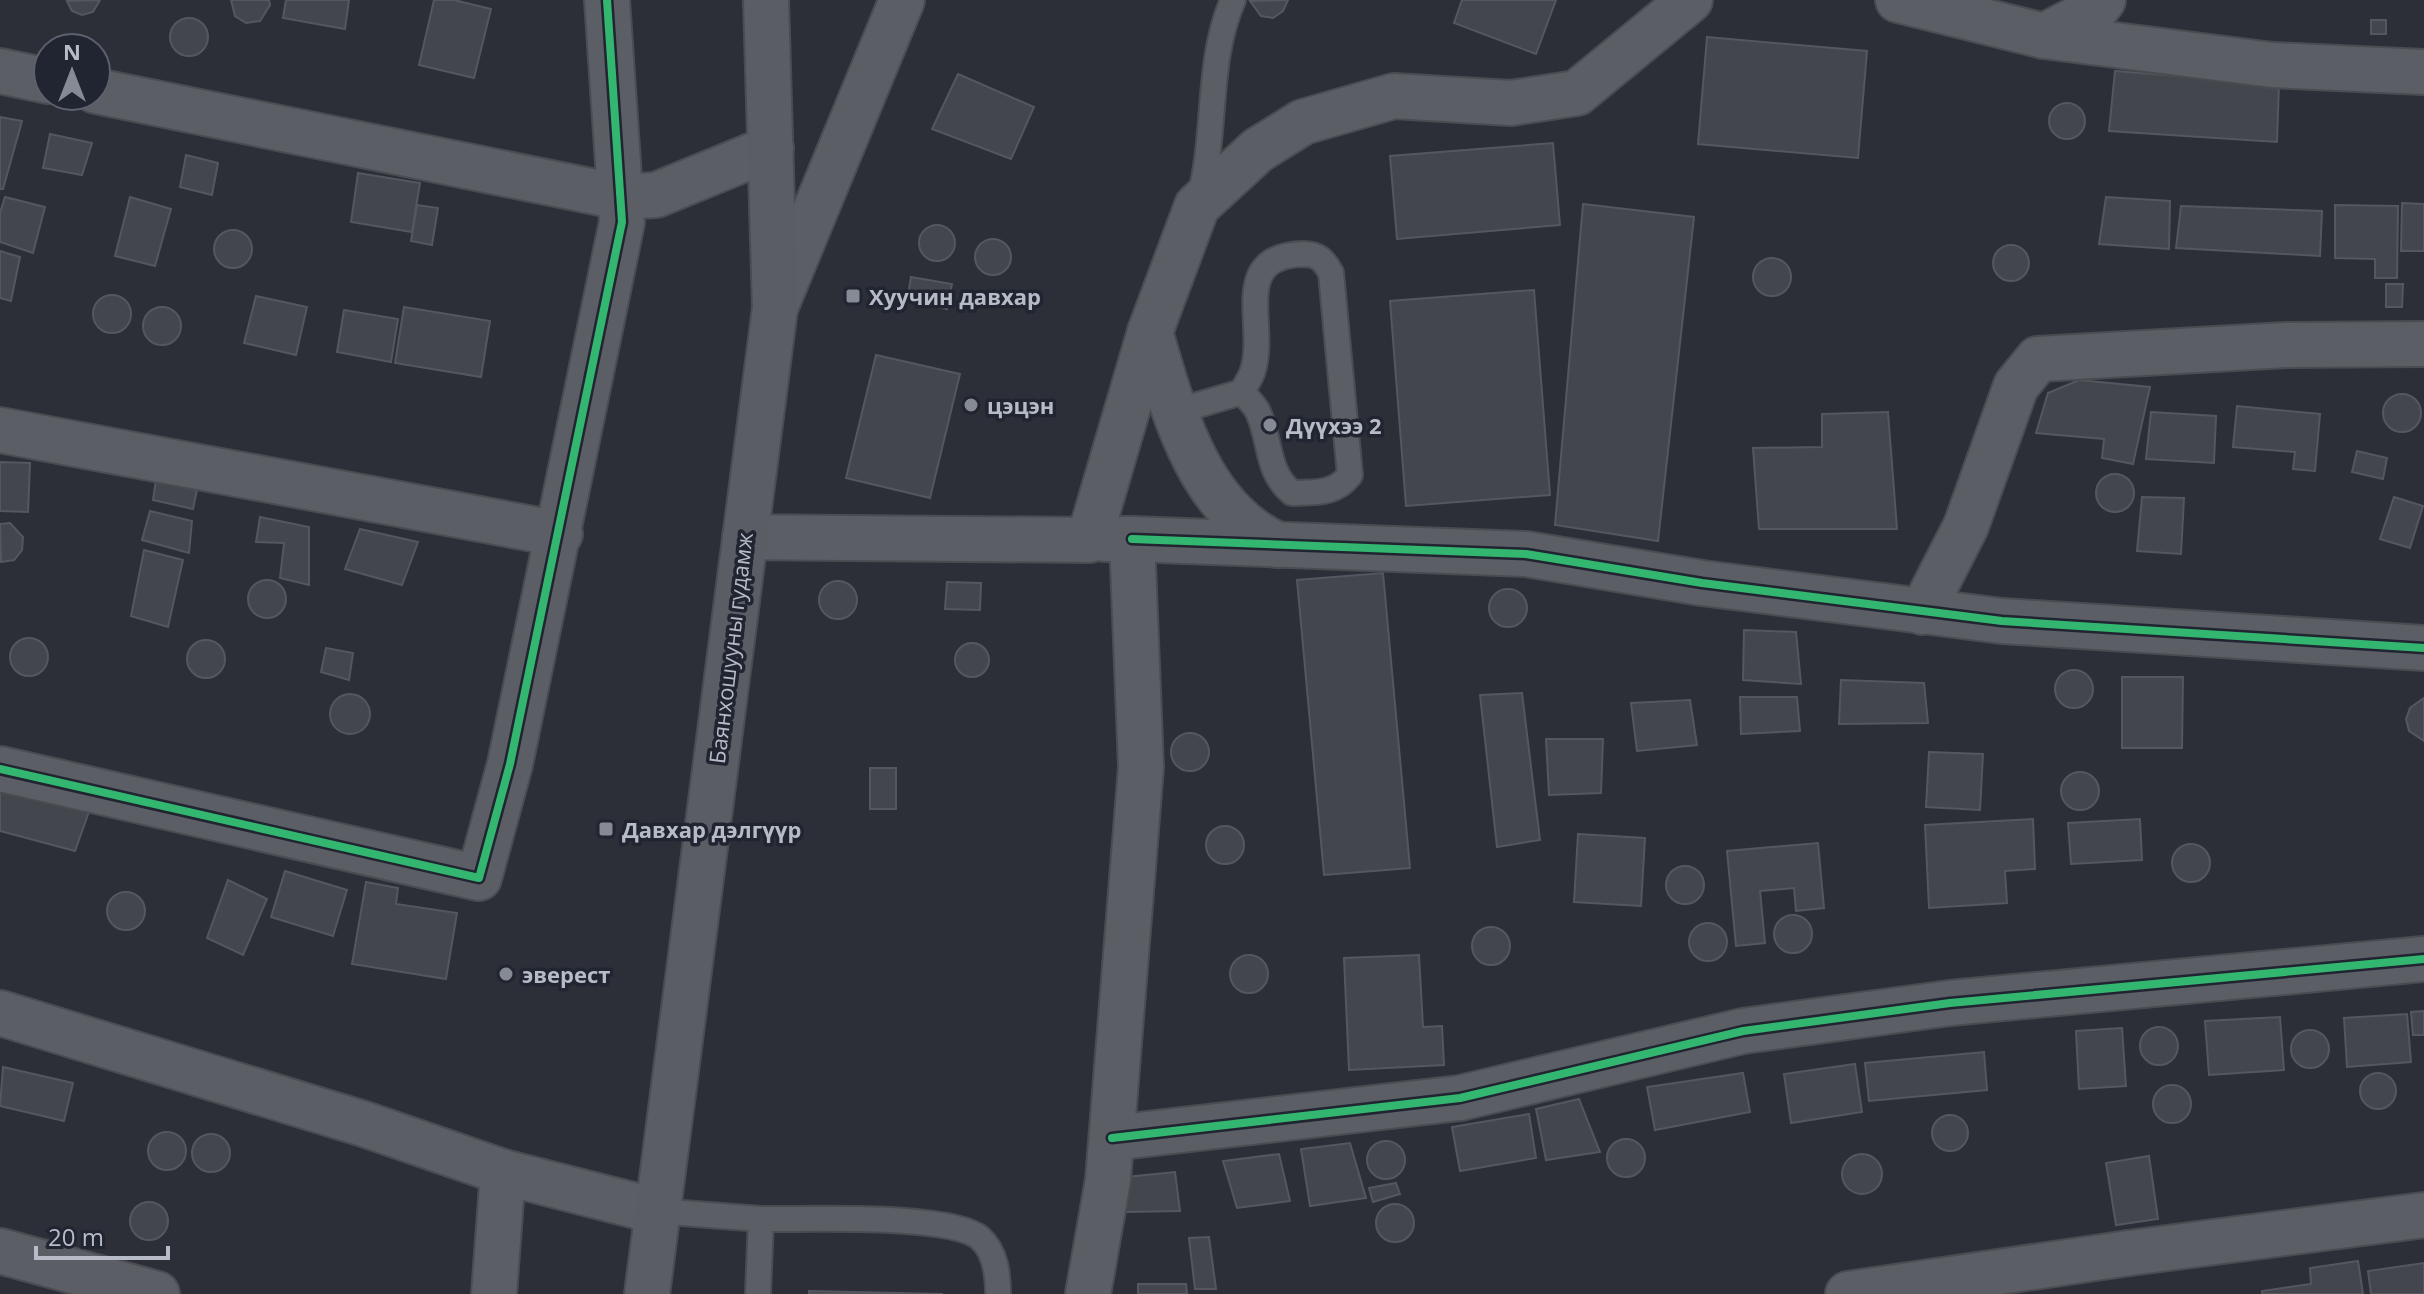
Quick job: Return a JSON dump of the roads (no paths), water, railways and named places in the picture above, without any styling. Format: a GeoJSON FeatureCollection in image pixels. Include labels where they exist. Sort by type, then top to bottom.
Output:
{"type":"FeatureCollection","features":[{"type":"Feature","properties":{"kind":"main road","name":"Баянхошууны гудамж"},"geometry":{"type":"LineString","coordinates":[[647,1294],[775,308],[766,0]]}},
{"type":"Feature","properties":{"kind":"street"},"geometry":{"type":"LineString","coordinates":[[0,769],[479,878],[510,764],[560,534],[622,222],[607,0]]}},
{"type":"Feature","properties":{"kind":"street"},"geometry":{"type":"LineString","coordinates":[[775,308],[902,0]]}},
{"type":"Feature","properties":{"kind":"street"},"geometry":{"type":"LineString","coordinates":[[1089,540],[1150,332],[1197,206],[1258,150],[1303,122],[1394,96],[1511,103],[1577,93],[1690,0]]}},
{"type":"Feature","properties":{"kind":"street"},"geometry":{"type":"LineString","coordinates":[[1898,0],[2044,36],[2272,65],[2424,72]]}},
{"type":"Feature","properties":{"kind":"street"},"geometry":{"type":"LineString","coordinates":[[2044,36],[2096,9],[2103,0]]}},
{"type":"Feature","properties":{"kind":"street"},"geometry":{"type":"LineString","coordinates":[[0,71],[32,78]]}},
{"type":"Feature","properties":{"kind":"street"},"geometry":{"type":"LineString","coordinates":[[112,94],[620,197],[656,195],[771,148]]}},
{"type":"Feature","properties":{"kind":"street"},"geometry":{"type":"LineString","coordinates":[[1150,332],[1174,412],[1206,481],[1257,535],[1278,545]]}},
{"type":"Feature","properties":{"kind":"street"},"geometry":{"type":"LineString","coordinates":[[1922,612],[1966,526],[2016,386],[2038,359],[2286,345],[2424,344]]}},
{"type":"Feature","properties":{"kind":"street"},"geometry":{"type":"LineString","coordinates":[[0,430],[560,534]]}},
{"type":"Feature","properties":{"kind":"street"},"geometry":{"type":"LineString","coordinates":[[745,537],[1132,539],[1526,554],[1702,583],[2018,623],[2424,648]]}},
{"type":"Feature","properties":{"kind":"street"},"geometry":{"type":"LineString","coordinates":[[1088,1294],[1108,1180],[1141,767],[1132,539]]}},
{"type":"Feature","properties":{"kind":"street"},"geometry":{"type":"LineString","coordinates":[[1112,1138],[1460,1098],[1743,1031],[1950,1003],[2424,959]]}},
{"type":"Feature","properties":{"kind":"street"},"geometry":{"type":"LineString","coordinates":[[0,1013],[364,1124],[503,1172],[656,1211]]}},
{"type":"Feature","properties":{"kind":"street"},"geometry":{"type":"LineString","coordinates":[[494,1294],[503,1172]]}},
{"type":"Feature","properties":{"kind":"street"},"geometry":{"type":"LineString","coordinates":[[1848,1294],[2129,1253],[2424,1215]]}},
{"type":"Feature","properties":{"kind":"street"},"geometry":{"type":"LineString","coordinates":[[0,1251],[157,1294]]}},
{"type":"Feature","properties":{"kind":"lane"},"geometry":{"type":"LineString","coordinates":[[1197,206],[1208,167],[1211,95],[1233,0]]}},
{"type":"Feature","properties":{"kind":"lane"},"geometry":{"type":"LineString","coordinates":[[1174,412],[1242,392],[1253,370],[1257,277],[1267,264],[1283,255],[1313,254],[1325,260],[1331,273],[1350,475],[1344,483],[1334,491],[1292,493],[1283,486],[1276,475],[1257,410],[1242,392]]}},
{"type":"Feature","properties":{"kind":"lane"},"geometry":{"type":"LineString","coordinates":[[656,1211],[761,1219],[937,1222],[979,1237],[998,1267],[998,1294]]}},
{"type":"Feature","properties":{"kind":"lane"},"geometry":{"type":"LineString","coordinates":[[758,1294],[761,1219]]}},
{"type":"Feature","properties":{"kind":"place","name":"Хуучин давхар"},"geometry":{"type":"Point","coordinates":[853,296]}},
{"type":"Feature","properties":{"kind":"place","name":"цэцэн"},"geometry":{"type":"Point","coordinates":[971,405]}},
{"type":"Feature","properties":{"kind":"place","name":"Дүүхээ 2"},"geometry":{"type":"Point","coordinates":[1270,425]}},
{"type":"Feature","properties":{"kind":"place","name":"Давхар дэлгүүр"},"geometry":{"type":"Point","coordinates":[606,829]}},
{"type":"Feature","properties":{"kind":"place","name":"эверест"},"geometry":{"type":"Point","coordinates":[506,974]}}]}
